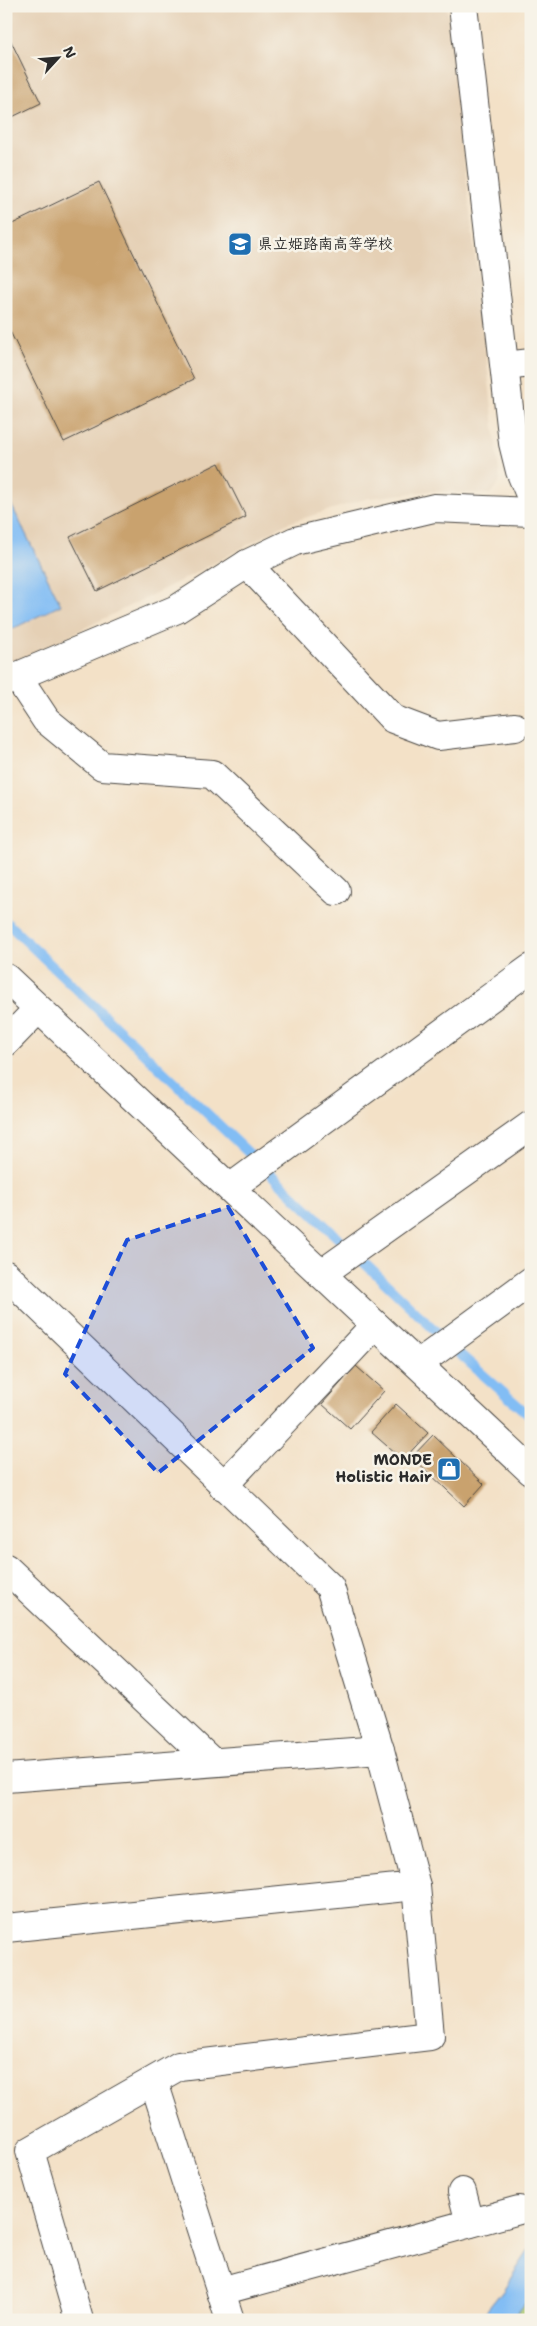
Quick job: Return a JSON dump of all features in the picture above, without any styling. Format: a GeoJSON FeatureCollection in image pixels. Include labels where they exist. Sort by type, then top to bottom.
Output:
{"type":"FeatureCollection","features":[{"type":"Feature","properties":{"kind":"street"},"geometry":{"type":"LineString","coordinates":[[463,6],[518,365],[513,443],[520,471],[531,497]]}},
{"type":"Feature","properties":{"kind":"street"},"geometry":{"type":"LineString","coordinates":[[336,891],[212,774],[102,766],[46,720],[12,678],[177,610],[247,564],[295,541],[434,508],[531,512]]}},
{"type":"Feature","properties":{"kind":"street"},"geometry":{"type":"LineString","coordinates":[[247,564],[393,719],[438,736],[515,727]]}},
{"type":"Feature","properties":{"kind":"street"},"geometry":{"type":"LineString","coordinates":[[230,1188],[531,968]]}},
{"type":"Feature","properties":{"kind":"street"},"geometry":{"type":"LineString","coordinates":[[6,978],[376,1325],[428,1356],[531,1471]]}},
{"type":"Feature","properties":{"kind":"street"},"geometry":{"type":"LineString","coordinates":[[6,1042],[38,1009]]}},
{"type":"Feature","properties":{"kind":"street"},"geometry":{"type":"LineString","coordinates":[[322,1274],[531,1125]]}},
{"type":"Feature","properties":{"kind":"street"},"geometry":{"type":"LineString","coordinates":[[6,1275],[330,1587],[380,1750],[416,1886],[430,2036],[179,2066],[154,2082],[30,2151],[80,2320]]}},
{"type":"Feature","properties":{"kind":"street"},"geometry":{"type":"LineString","coordinates":[[428,1356],[531,1281]]}},
{"type":"Feature","properties":{"kind":"street"},"geometry":{"type":"LineString","coordinates":[[223,1486],[376,1325]]}},
{"type":"Feature","properties":{"kind":"street"},"geometry":{"type":"LineString","coordinates":[[6,1568],[211,1762]]}},
{"type":"Feature","properties":{"kind":"street"},"geometry":{"type":"LineString","coordinates":[[6,1778],[380,1750]]}},
{"type":"Feature","properties":{"kind":"street"},"geometry":{"type":"LineString","coordinates":[[6,1928],[416,1886]]}},
{"type":"Feature","properties":{"kind":"street"},"geometry":{"type":"LineString","coordinates":[[154,2082],[230,2320]]}},
{"type":"Feature","properties":{"kind":"street"},"geometry":{"type":"LineString","coordinates":[[462,2192],[470,2223]]}},
{"type":"Feature","properties":{"kind":"street"},"geometry":{"type":"LineString","coordinates":[[221,2291],[519,2210]]}},
{"type":"Feature","properties":{"kind":"highlighted area"},"geometry":{"type":"Polygon","coordinates":[[[228,1207],[313,1348],[158,1473],[65,1374],[127,1240],[228,1207]]]}},
{"type":"Feature","properties":{"kind":"shaded area","name":"県立姫路南高等学校"},"geometry":{"type":"Polygon","coordinates":[[[6,6],[447,6],[500,481],[490,494],[430,491],[368,498],[288,523],[194,574],[6,667],[6,6]]]}},
{"type":"Feature","properties":{"kind":"green space"},"geometry":{"type":"Polygon","coordinates":[[[531,2296],[531,2320],[512,2320],[531,2296]]]}},
{"type":"Feature","properties":{"kind":"water"},"geometry":{"type":"Polygon","coordinates":[[[6,494],[61,605],[6,632],[6,494]]]}},
{"type":"Feature","properties":{"kind":"water"},"geometry":{"type":"Polygon","coordinates":[[[531,2247],[531,2296],[512,2320],[479,2320],[503,2290],[531,2247]]]}},
{"type":"Feature","properties":{"kind":"building"},"geometry":{"type":"Polygon","coordinates":[[[6,31],[41,103],[6,120],[6,31]]]}},
{"type":"Feature","properties":{"kind":"building"},"geometry":{"type":"Polygon","coordinates":[[[99,182],[194,379],[64,442],[6,323],[6,227],[99,182]]]}},
{"type":"Feature","properties":{"kind":"building"},"geometry":{"type":"Polygon","coordinates":[[[219,463],[246,517],[97,591],[70,537],[219,463]]]}},
{"type":"Feature","properties":{"kind":"building"},"geometry":{"type":"Polygon","coordinates":[[[356,1366],[384,1391],[350,1429],[322,1404],[356,1366]]]}},
{"type":"Feature","properties":{"kind":"building"},"geometry":{"type":"Polygon","coordinates":[[[396,1404],[428,1433],[403,1460],[371,1432],[396,1404]]]}},
{"type":"Feature","properties":{"kind":"building"},"geometry":{"type":"Polygon","coordinates":[[[433,1435],[484,1484],[464,1506],[412,1457],[433,1435]]]}},
{"type":"Feature","properties":{"kind":"waterway"},"geometry":{"type":"LineString","coordinates":[[6,922],[463,1357],[531,1417]]}},
{"type":"Feature","properties":{"kind":"place","name":"県立姫路南高等学校"},"geometry":{"type":"Point","coordinates":[240,244]}},
{"type":"Feature","properties":{"kind":"place","name":"MONDE Holistic Hair"},"geometry":{"type":"Point","coordinates":[449,1469]}}]}
